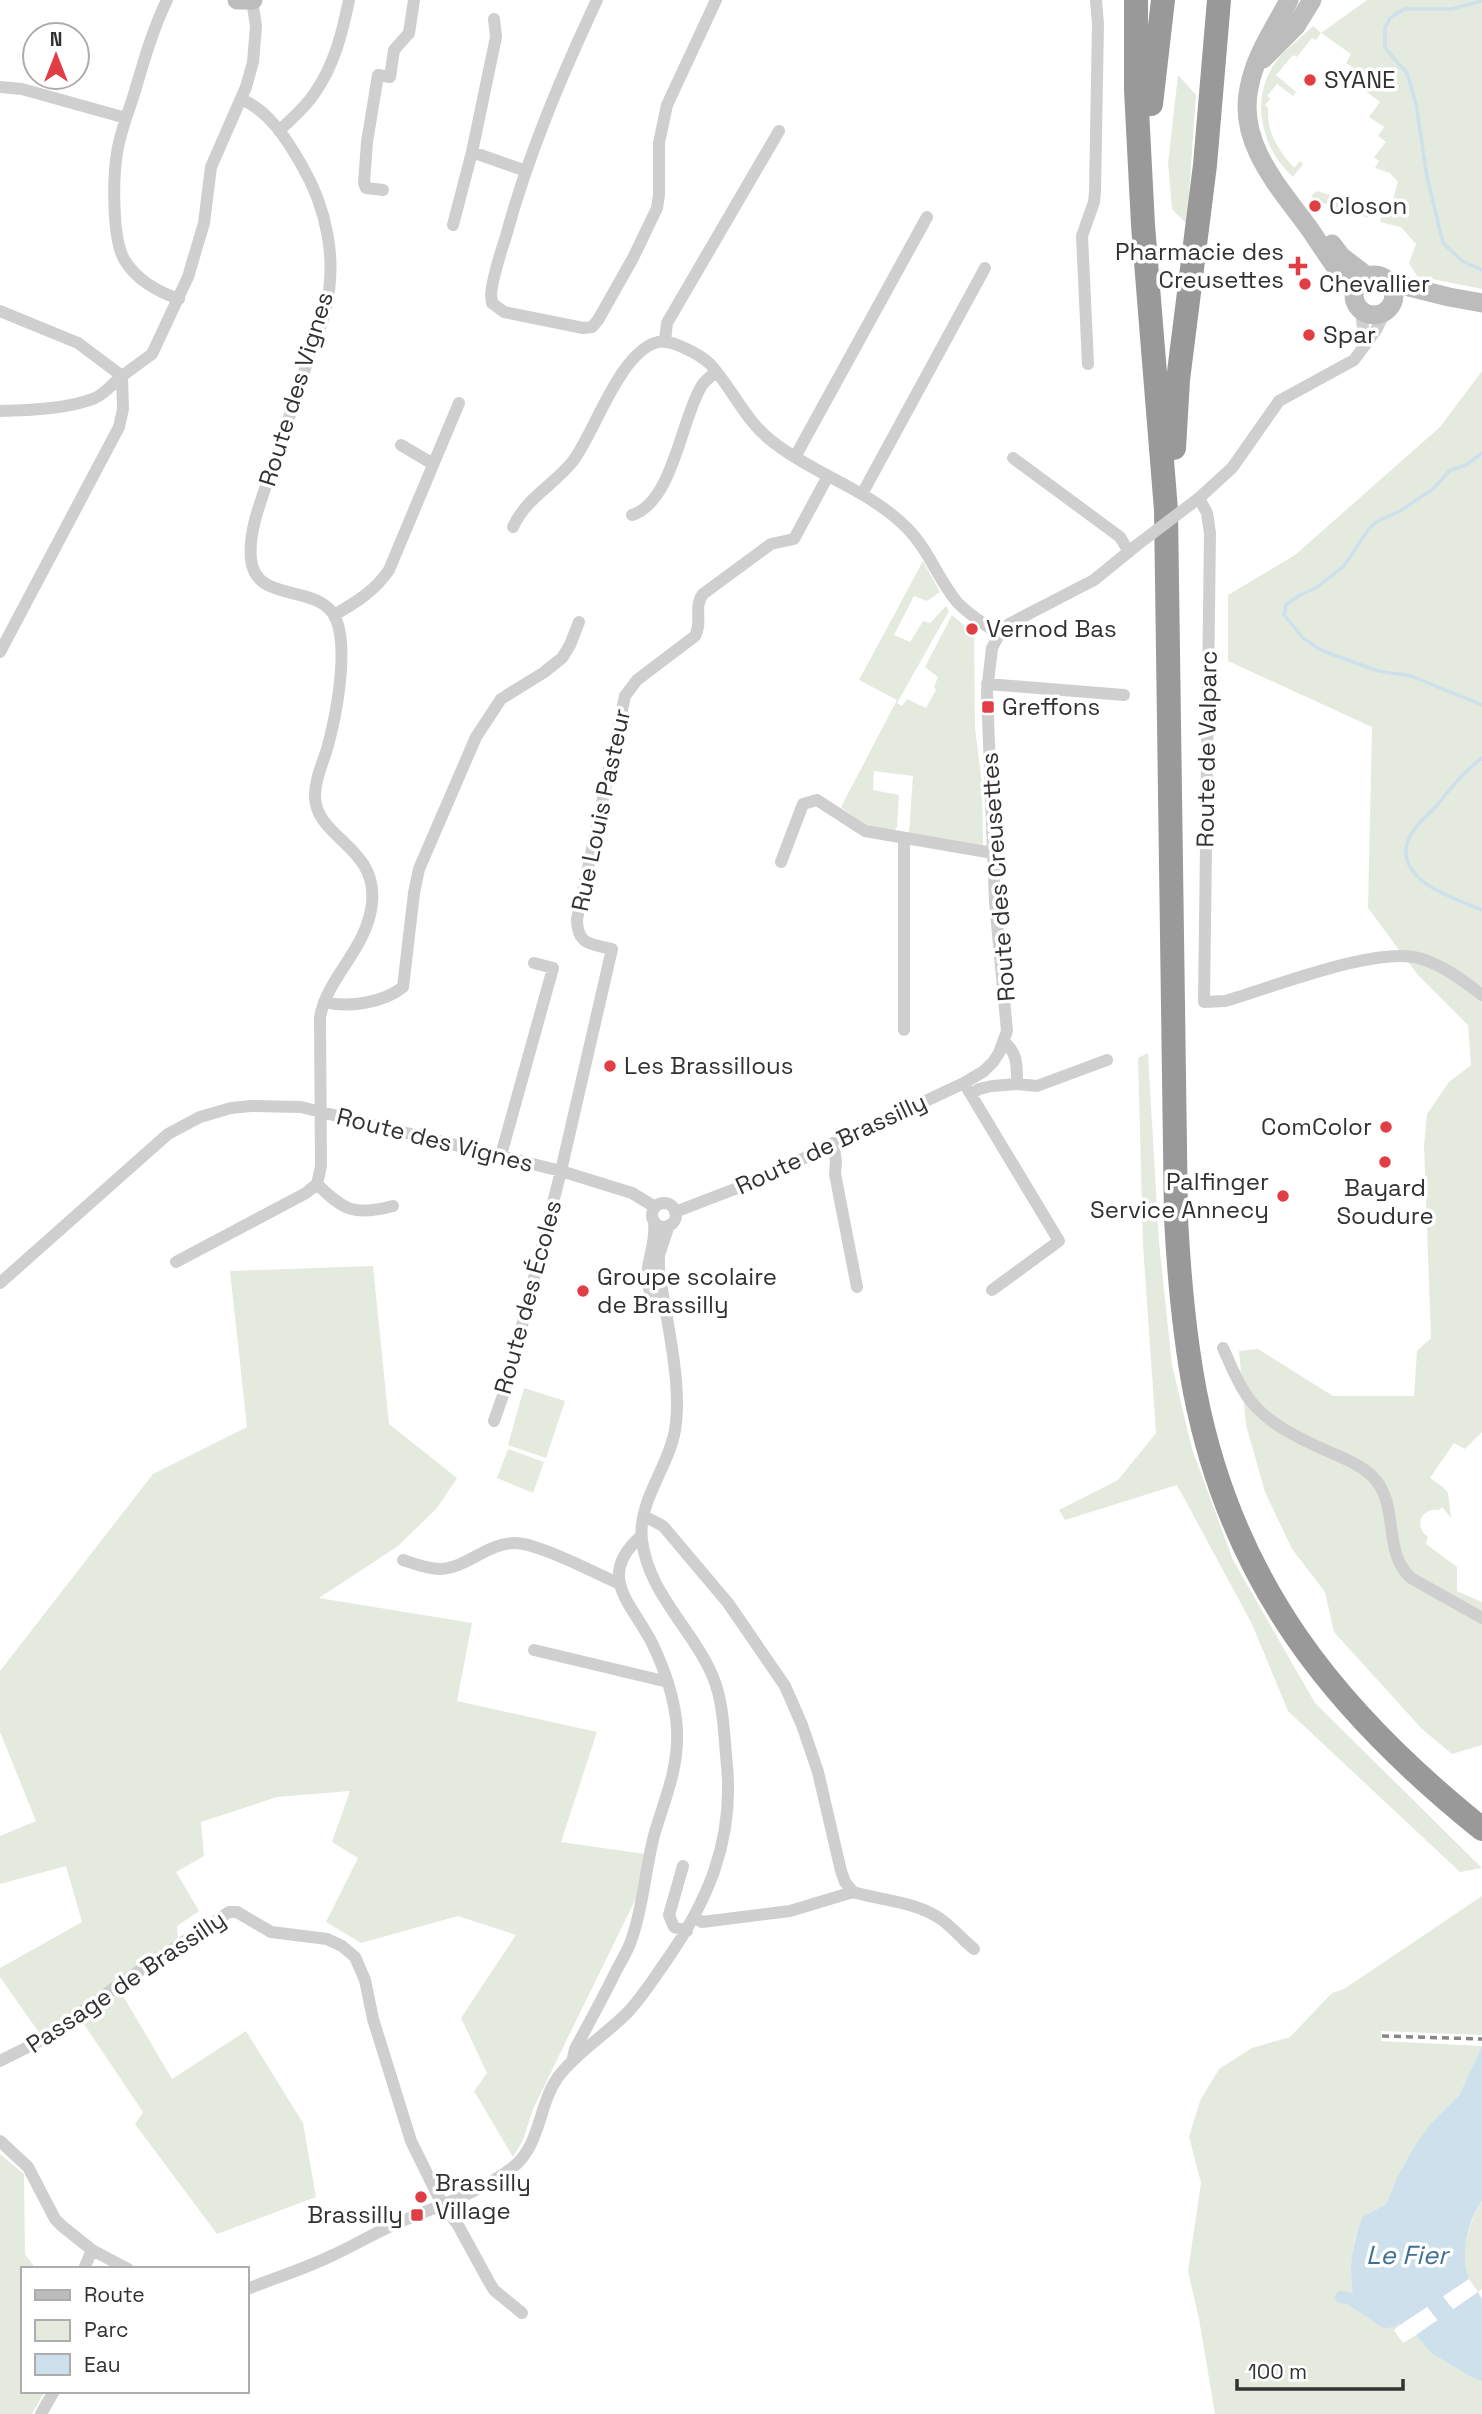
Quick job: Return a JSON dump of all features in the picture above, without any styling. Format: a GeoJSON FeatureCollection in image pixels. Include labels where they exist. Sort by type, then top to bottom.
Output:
{"type":"FeatureCollection","features":[{"type":"Feature","properties":{"kind":"highway"},"geometry":{"type":"LineString","coordinates":[[1136,0],[1138,116],[1147,272],[1163,447],[1167,554],[1176,1218],[1187,1345],[1207,1444],[1221,1489],[1249,1555],[1279,1611],[1311,1661],[1362,1720],[1397,1755],[1482,1829]]}},
{"type":"Feature","properties":{"kind":"highway"},"geometry":{"type":"LineString","coordinates":[[1147,272],[1148,139],[1163,0]]}},
{"type":"Feature","properties":{"kind":"highway"},"geometry":{"type":"LineString","coordinates":[[1167,554],[1178,380],[1202,189],[1219,0]]}},
{"type":"Feature","properties":{"kind":"main road"},"geometry":{"type":"LineString","coordinates":[[237,0],[252,0]]}},
{"type":"Feature","properties":{"kind":"main road"},"geometry":{"type":"LineString","coordinates":[[1289,0],[1264,44],[1255,67],[1246,103],[1247,121],[1267,167],[1282,179],[1341,256],[1367,276]]}},
{"type":"Feature","properties":{"kind":"main road"},"geometry":{"type":"LineString","coordinates":[[1255,67],[1296,26],[1312,0]]}},
{"type":"Feature","properties":{"kind":"main road"},"geometry":{"type":"LineString","coordinates":[[1267,167],[1272,181],[1311,230],[1369,315],[1389,308],[1449,297]]}},
{"type":"Feature","properties":{"kind":"main road"},"geometry":{"type":"LineString","coordinates":[[1358,302],[1358,283],[1367,276],[1375,275],[1389,282],[1482,303]]}},
{"type":"Feature","properties":{"kind":"main road"},"geometry":{"type":"LineString","coordinates":[[1389,282],[1393,288],[1389,308]]}},
{"type":"Feature","properties":{"kind":"street"},"geometry":{"type":"LineString","coordinates":[[167,0],[152,37],[116,160],[117,242],[124,259],[139,276],[157,290],[179,299]]}},
{"type":"Feature","properties":{"kind":"street"},"geometry":{"type":"LineString","coordinates":[[0,411],[91,399],[101,395],[152,354],[192,265],[204,223],[211,167],[248,80],[255,44],[255,12],[252,0]]}},
{"type":"Feature","properties":{"kind":"street"},"geometry":{"type":"LineString","coordinates":[[279,131],[314,95],[329,70],[341,37],[349,0]]}},
{"type":"Feature","properties":{"kind":"street"},"geometry":{"type":"LineString","coordinates":[[383,190],[366,188],[364,183],[367,142],[378,75],[390,77],[394,50],[409,33],[414,0]]}},
{"type":"Feature","properties":{"kind":"street"},"geometry":{"type":"LineString","coordinates":[[597,0],[558,84],[526,171],[491,289],[492,303],[504,312],[583,328],[592,327],[598,320],[657,208],[659,143],[667,106],[716,0]]}},
{"type":"Feature","properties":{"kind":"street"},"geometry":{"type":"LineString","coordinates":[[1088,364],[1082,236],[1096,191],[1096,0]]}},
{"type":"Feature","properties":{"kind":"street"},"geometry":{"type":"LineString","coordinates":[[453,225],[472,152],[496,37],[494,19]]}},
{"type":"Feature","properties":{"kind":"street"},"geometry":{"type":"LineString","coordinates":[[0,87],[22,89],[127,118]]}},
{"type":"Feature","properties":{"kind":"street","name":"Route des Vignes"},"geometry":{"type":"LineString","coordinates":[[241,99],[254,106],[279,131],[303,168],[316,194],[324,220],[331,266],[326,311],[264,493],[253,535],[251,560],[255,573],[267,586],[318,601],[334,615],[340,638],[338,701],[314,797],[323,818],[370,872],[373,893],[366,932],[324,1002],[319,1027],[321,1112],[561,1171],[632,1193],[655,1207]]}},
{"type":"Feature","properties":{"kind":"street"},"geometry":{"type":"LineString","coordinates":[[665,341],[667,323],[779,131]]}},
{"type":"Feature","properties":{"kind":"street"},"geometry":{"type":"LineString","coordinates":[[472,152],[526,171]]}},
{"type":"Feature","properties":{"kind":"street"},"geometry":{"type":"LineString","coordinates":[[795,457],[927,217]]}},
{"type":"Feature","properties":{"kind":"street"},"geometry":{"type":"LineString","coordinates":[[862,494],[985,268]]}},
{"type":"Feature","properties":{"kind":"street"},"geometry":{"type":"LineString","coordinates":[[1358,302],[1365,344]]}},
{"type":"Feature","properties":{"kind":"street"},"geometry":{"type":"LineString","coordinates":[[513,527],[524,506],[554,481],[572,461],[613,388],[631,363],[649,346],[665,341],[701,355],[760,431],[795,457],[888,511],[924,547],[958,603],[999,635],[1018,618],[1094,580],[1216,485],[1239,460],[1279,401],[1346,366],[1358,356],[1389,308]]}},
{"type":"Feature","properties":{"kind":"street"},"geometry":{"type":"LineString","coordinates":[[0,310],[78,343],[122,376]]}},
{"type":"Feature","properties":{"kind":"street"},"geometry":{"type":"LineString","coordinates":[[632,515],[642,510],[660,491],[700,388],[716,372]]}},
{"type":"Feature","properties":{"kind":"street"},"geometry":{"type":"LineString","coordinates":[[0,652],[119,427],[123,409],[122,376]]}},
{"type":"Feature","properties":{"kind":"street"},"geometry":{"type":"LineString","coordinates":[[334,615],[364,597],[389,570],[459,403]]}},
{"type":"Feature","properties":{"kind":"street"},"geometry":{"type":"LineString","coordinates":[[401,445],[433,464]]}},
{"type":"Feature","properties":{"kind":"street"},"geometry":{"type":"LineString","coordinates":[[1013,458],[1133,549]]}},
{"type":"Feature","properties":{"kind":"street","name":"Rue Louis Pasteur"},"geometry":{"type":"LineString","coordinates":[[561,1171],[612,948],[587,943],[577,930],[577,919],[625,696],[637,680],[695,636],[699,629],[698,605],[703,594],[771,544],[793,539],[828,476]]}},
{"type":"Feature","properties":{"kind":"street","name":"Route de Valparc"},"geometry":{"type":"LineString","coordinates":[[1199,498],[1207,513],[1210,533],[1205,1002],[1225,1001],[1358,961],[1407,956],[1422,958],[1482,995]]}},
{"type":"Feature","properties":{"kind":"street"},"geometry":{"type":"LineString","coordinates":[[324,1002],[339,1004],[374,1000],[403,987],[419,869],[476,737],[500,699],[562,658],[579,622]]}},
{"type":"Feature","properties":{"kind":"street","name":"Route des Creusettes"},"geometry":{"type":"LineString","coordinates":[[999,635],[992,648],[987,684],[995,902],[1007,1014],[1004,1042]]}},
{"type":"Feature","properties":{"kind":"street"},"geometry":{"type":"LineString","coordinates":[[987,684],[1124,695]]}},
{"type":"Feature","properties":{"kind":"street"},"geometry":{"type":"LineString","coordinates":[[781,862],[803,804],[813,800],[821,801],[865,831],[993,853]]}},
{"type":"Feature","properties":{"kind":"street"},"geometry":{"type":"LineString","coordinates":[[904,838],[904,1030]]}},
{"type":"Feature","properties":{"kind":"street"},"geometry":{"type":"LineString","coordinates":[[501,1155],[553,968],[534,963]]}},
{"type":"Feature","properties":{"kind":"street"},"geometry":{"type":"LineString","coordinates":[[1004,1042],[1011,1047],[1015,1055],[1017,1084]]}},
{"type":"Feature","properties":{"kind":"street","name":"Route de Brassilly"},"geometry":{"type":"LineString","coordinates":[[675,1212],[753,1182],[833,1143],[968,1088],[999,1053],[1004,1042]]}},
{"type":"Feature","properties":{"kind":"street"},"geometry":{"type":"LineString","coordinates":[[968,1088],[1017,1084],[1037,1086],[1107,1060]]}},
{"type":"Feature","properties":{"kind":"street"},"geometry":{"type":"LineString","coordinates":[[968,1088],[1059,1241],[992,1290]]}},
{"type":"Feature","properties":{"kind":"street"},"geometry":{"type":"LineString","coordinates":[[0,1283],[177,1128],[212,1113],[251,1106],[301,1107],[321,1112],[321,1166],[317,1184],[306,1193],[176,1262]]}},
{"type":"Feature","properties":{"kind":"street"},"geometry":{"type":"LineString","coordinates":[[833,1143],[835,1174],[857,1287]]}},
{"type":"Feature","properties":{"kind":"street","name":"Route des Écoles"},"geometry":{"type":"LineString","coordinates":[[494,1421],[508,1381],[561,1171]]}},
{"type":"Feature","properties":{"kind":"street"},"geometry":{"type":"LineString","coordinates":[[317,1184],[337,1203],[350,1210],[366,1212],[393,1206]]}},
{"type":"Feature","properties":{"kind":"street"},"geometry":{"type":"LineString","coordinates":[[248,2289],[328,2257],[392,2225],[443,2204],[502,2175],[518,2163],[533,2140],[553,2085],[571,2063],[632,2008],[695,1918],[724,1840],[729,1812],[720,1700],[708,1667],[652,1576],[641,1536],[644,1516],[669,1456],[677,1420],[676,1389],[659,1262],[669,1225],[675,1218],[675,1212],[667,1203],[655,1207],[652,1213],[654,1242],[647,1266],[647,1285],[664,1312]]}},
{"type":"Feature","properties":{"kind":"street"},"geometry":{"type":"LineString","coordinates":[[654,1222],[662,1226],[669,1225]]}},
{"type":"Feature","properties":{"kind":"street"},"geometry":{"type":"LineString","coordinates":[[1223,1348],[1250,1401],[1269,1419],[1372,1476],[1386,1502],[1396,1559],[1402,1570],[1411,1578],[1482,1618]]}},
{"type":"Feature","properties":{"kind":"street"},"geometry":{"type":"LineString","coordinates":[[644,1516],[663,1526],[719,1593],[785,1686],[818,1772],[841,1871],[853,1892]]}},
{"type":"Feature","properties":{"kind":"street"},"geometry":{"type":"LineString","coordinates":[[571,2063],[575,2049],[631,1941],[654,1833],[672,1784],[676,1763],[676,1717],[668,1682],[650,1639],[623,1597],[620,1584],[626,1551],[641,1536]]}},
{"type":"Feature","properties":{"kind":"street"},"geometry":{"type":"LineString","coordinates":[[404,1560],[429,1568],[448,1568],[489,1548],[517,1543],[533,1546],[620,1584]]}},
{"type":"Feature","properties":{"kind":"street"},"geometry":{"type":"LineString","coordinates":[[534,1650],[668,1682]]}},
{"type":"Feature","properties":{"kind":"street"},"geometry":{"type":"LineString","coordinates":[[683,1866],[669,1915],[674,1927],[687,1931]]}},
{"type":"Feature","properties":{"kind":"street"},"geometry":{"type":"LineString","coordinates":[[695,1918],[702,1922],[790,1911],[853,1892],[908,1904],[929,1913],[942,1920],[974,1949]]}},
{"type":"Feature","properties":{"kind":"street","name":"Passage de Brassilly"},"geometry":{"type":"LineString","coordinates":[[0,2061],[44,2039],[121,1983],[229,1912],[237,1912],[271,1932],[327,1939],[350,1951],[362,1969],[373,2019],[394,2082],[403,2122],[443,2204]]}},
{"type":"Feature","properties":{"kind":"street"},"geometry":{"type":"LineString","coordinates":[[0,2141],[22,2160],[33,2174],[55,2219],[92,2250],[124,2267]]}},
{"type":"Feature","properties":{"kind":"street"},"geometry":{"type":"LineString","coordinates":[[443,2204],[494,2290],[522,2313]]}},
{"type":"Feature","properties":{"kind":"street"},"geometry":{"type":"LineString","coordinates":[[85,2267],[92,2250]]}},
{"type":"Feature","properties":{"kind":"street"},"geometry":{"type":"LineString","coordinates":[[41,2414],[53,2393]]}},
{"type":"Feature","properties":{"kind":"green space"},"geometry":{"type":"Polygon","coordinates":[[[1367,0],[1482,0],[1482,289],[1417,276],[1409,263],[1416,244],[1401,227],[1380,222],[1383,212],[1389,214],[1398,182],[1390,173],[1375,168],[1379,161],[1374,157],[1386,142],[1378,136],[1384,127],[1369,117],[1380,102],[1364,90],[1352,67],[1346,63],[1351,54],[1321,33],[1367,0]]]}},
{"type":"Feature","properties":{"kind":"green space"},"geometry":{"type":"Polygon","coordinates":[[[1313,26],[1321,33],[1316,40],[1312,38],[1297,57],[1293,55],[1276,75],[1296,92],[1293,96],[1277,84],[1267,96],[1270,99],[1265,105],[1268,108],[1269,126],[1278,148],[1294,168],[1300,161],[1303,164],[1293,177],[1281,164],[1265,134],[1262,118],[1264,85],[1285,51],[1313,26]]]}},
{"type":"Feature","properties":{"kind":"green space"},"geometry":{"type":"Polygon","coordinates":[[[1178,75],[1196,95],[1187,224],[1172,209],[1168,163],[1178,75]]]}},
{"type":"Feature","properties":{"kind":"green space"},"geometry":{"type":"Polygon","coordinates":[[[1317,191],[1371,208],[1368,218],[1314,200],[1311,196],[1317,191]]]}},
{"type":"Feature","properties":{"kind":"green space"},"geometry":{"type":"Polygon","coordinates":[[[1482,371],[1482,1432],[1465,1449],[1454,1443],[1430,1478],[1448,1493],[1451,1518],[1442,1507],[1428,1512],[1420,1523],[1423,1533],[1428,1537],[1426,1544],[1457,1567],[1457,1591],[1482,1602],[1482,1745],[1452,1754],[1422,1729],[1334,1632],[1325,1592],[1292,1549],[1265,1492],[1246,1425],[1239,1351],[1258,1349],[1333,1396],[1414,1396],[1417,1351],[1431,1338],[1424,1146],[1427,1114],[1449,1082],[1471,1065],[1468,1025],[1417,974],[1368,908],[1372,727],[1228,661],[1228,595],[1295,555],[1440,427],[1482,371]]]}},
{"type":"Feature","properties":{"kind":"green space"},"geometry":{"type":"Polygon","coordinates":[[[923,561],[940,592],[927,601],[914,596],[894,635],[910,642],[923,621],[930,623],[946,606],[949,611],[897,703],[902,706],[907,699],[926,708],[936,690],[934,687],[938,677],[925,667],[952,615],[974,634],[975,728],[982,784],[983,845],[909,833],[913,776],[874,771],[873,790],[899,795],[897,827],[894,831],[869,828],[841,807],[897,700],[859,680],[923,561]]]}},
{"type":"Feature","properties":{"kind":"green space"},"geometry":{"type":"Polygon","coordinates":[[[1148,1053],[1159,1242],[1172,1365],[1192,1449],[1233,1560],[1315,1703],[1482,1868],[1460,1872],[1288,1711],[1252,1624],[1177,1485],[1065,1520],[1059,1510],[1118,1480],[1156,1433],[1143,1245],[1138,1058],[1148,1053]]]}},
{"type":"Feature","properties":{"kind":"green space"},"geometry":{"type":"Polygon","coordinates":[[[373,1266],[389,1424],[457,1478],[437,1508],[398,1546],[319,1598],[472,1623],[457,1701],[597,1732],[561,1842],[645,1854],[639,1892],[533,2109],[523,2140],[513,2157],[474,2091],[487,2073],[461,2018],[516,1935],[458,1916],[361,1943],[326,1922],[358,1858],[332,1842],[350,1791],[277,1797],[201,1822],[204,1856],[176,1872],[199,1911],[177,1926],[178,1938],[116,1984],[172,2079],[246,2031],[303,2123],[316,2197],[217,2234],[135,2124],[143,2112],[75,2011],[40,2034],[0,1977],[0,1968],[82,1922],[66,1866],[0,1884],[0,1836],[36,1821],[0,1732],[0,1671],[153,1474],[247,1427],[230,1271],[373,1266]]]}},
{"type":"Feature","properties":{"kind":"green space"},"geometry":{"type":"Polygon","coordinates":[[[524,1388],[565,1401],[546,1458],[508,1445],[524,1388]]]}},
{"type":"Feature","properties":{"kind":"green space"},"geometry":{"type":"Polygon","coordinates":[[[508,1449],[544,1462],[533,1493],[497,1478],[508,1449]]]}},
{"type":"Feature","properties":{"kind":"green space"},"geometry":{"type":"Polygon","coordinates":[[[1482,1896],[1482,2035],[1381,2031],[1381,2041],[1482,2046],[1459,2095],[1431,2123],[1415,2145],[1386,2204],[1362,2217],[1354,2242],[1351,2282],[1382,2315],[1400,2325],[1394,2330],[1403,2343],[1416,2335],[1431,2353],[1482,2381],[1482,2414],[1215,2414],[1188,2271],[1201,2183],[1189,2137],[1200,2101],[1219,2069],[1252,2048],[1290,2037],[1332,1993],[1344,1989],[1482,1896]]]}},
{"type":"Feature","properties":{"kind":"green space"},"geometry":{"type":"Polygon","coordinates":[[[0,2154],[24,2174],[25,2254],[35,2267],[21,2267],[21,2393],[44,2393],[32,2414],[0,2414],[0,2154]]]}},
{"type":"Feature","properties":{"kind":"green space"},"geometry":{"type":"Polygon","coordinates":[[[1482,2201],[1482,2289],[1478,2292],[1466,2274],[1464,2251],[1468,2233],[1482,2201]]]}},
{"type":"Feature","properties":{"kind":"water","name":"Le Fier"},"geometry":{"type":"Polygon","coordinates":[[[1482,2046],[1482,2201],[1466,2239],[1465,2260],[1469,2279],[1400,2325],[1353,2294],[1351,2265],[1359,2227],[1362,2217],[1386,2204],[1415,2145],[1431,2123],[1459,2095],[1482,2046]]]}},
{"type":"Feature","properties":{"kind":"water","name":"Le Fier"},"geometry":{"type":"Polygon","coordinates":[[[1478,2292],[1482,2299],[1482,2381],[1431,2353],[1416,2335],[1478,2292]]]}},
{"type":"Feature","properties":{"kind":"waterway"},"geometry":{"type":"LineString","coordinates":[[1482,1],[1451,9],[1404,9],[1390,18],[1385,28],[1385,48],[1407,73],[1416,104],[1427,177],[1443,243],[1462,261],[1482,270]]}},
{"type":"Feature","properties":{"kind":"waterway"},"geometry":{"type":"LineString","coordinates":[[1482,453],[1466,465],[1449,471],[1433,489],[1400,511],[1376,522],[1344,566],[1316,588],[1286,605],[1284,615],[1304,639],[1323,651],[1378,671],[1411,676],[1482,705]]}},
{"type":"Feature","properties":{"kind":"waterway"},"geometry":{"type":"LineString","coordinates":[[1482,758],[1463,774],[1416,827],[1409,837],[1406,857],[1419,878],[1431,887],[1482,910]]}},
{"type":"Feature","properties":{"kind":"waterway","name":"Le Fier"},"geometry":{"type":"LineString","coordinates":[[1422,2279],[1433,2299],[1448,2317],[1482,2348]]}},
{"type":"Feature","properties":{"kind":"waterway"},"geometry":{"type":"LineString","coordinates":[[1341,2297],[1349,2298],[1385,2322],[1392,2321],[1403,2311]]}},
{"type":"Feature","properties":{"kind":"railway"},"geometry":{"type":"LineString","coordinates":[[1382,2036],[1482,2039]]}},
{"type":"Feature","properties":{"kind":"place","name":"SYANE"},"geometry":{"type":"Point","coordinates":[1310,80]}},
{"type":"Feature","properties":{"kind":"place","name":"Closon"},"geometry":{"type":"Point","coordinates":[1315,206]}},
{"type":"Feature","properties":{"kind":"place","name":"Pharmacie des Creusettes"},"geometry":{"type":"Point","coordinates":[1298,266]}},
{"type":"Feature","properties":{"kind":"place","name":"Chevallier"},"geometry":{"type":"Point","coordinates":[1305,284]}},
{"type":"Feature","properties":{"kind":"place","name":"Spar"},"geometry":{"type":"Point","coordinates":[1309,335]}},
{"type":"Feature","properties":{"kind":"place","name":"Vernod Bas"},"geometry":{"type":"Point","coordinates":[972,629]}},
{"type":"Feature","properties":{"kind":"place","name":"Greffons"},"geometry":{"type":"Point","coordinates":[988,707]}},
{"type":"Feature","properties":{"kind":"place","name":"Les Brassillous"},"geometry":{"type":"Point","coordinates":[610,1066]}},
{"type":"Feature","properties":{"kind":"place","name":"ComColor"},"geometry":{"type":"Point","coordinates":[1386,1127]}},
{"type":"Feature","properties":{"kind":"place","name":"Bayard Soudure"},"geometry":{"type":"Point","coordinates":[1385,1162]}},
{"type":"Feature","properties":{"kind":"place","name":"Palfinger Service Annecy"},"geometry":{"type":"Point","coordinates":[1283,1196]}},
{"type":"Feature","properties":{"kind":"place","name":"Groupe scolaire de Brassilly"},"geometry":{"type":"Point","coordinates":[583,1291]}},
{"type":"Feature","properties":{"kind":"place","name":"Brassilly Village"},"geometry":{"type":"Point","coordinates":[421,2197]}},
{"type":"Feature","properties":{"kind":"place","name":"Brassilly"},"geometry":{"type":"Point","coordinates":[417,2215]}}]}
